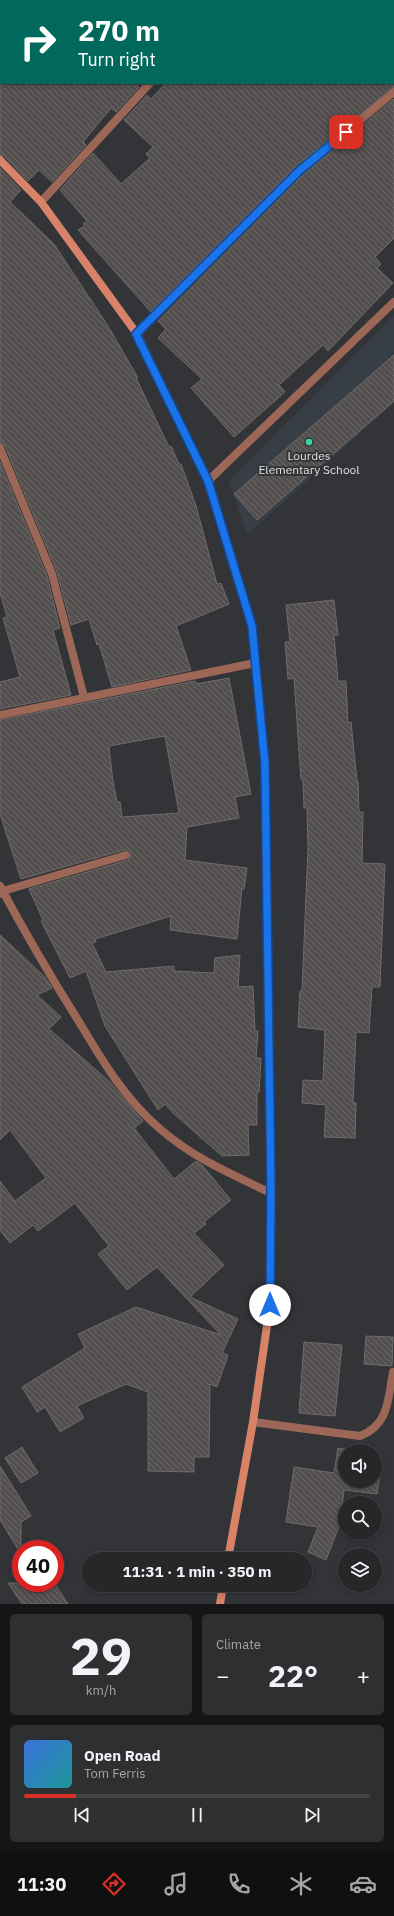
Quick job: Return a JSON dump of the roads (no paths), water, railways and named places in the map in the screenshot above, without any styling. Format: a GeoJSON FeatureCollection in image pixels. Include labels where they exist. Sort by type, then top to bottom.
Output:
{"type":"FeatureCollection","features":[{"type":"Feature","properties":{"kind":"street"},"geometry":{"type":"LineString","coordinates":[[41,202],[149,84]]}},
{"type":"Feature","properties":{"kind":"street"},"geometry":{"type":"LineString","coordinates":[[136,334],[299,171],[394,92]]}},
{"type":"Feature","properties":{"kind":"street"},"geometry":{"type":"LineString","coordinates":[[0,160],[41,202],[136,334],[208,481],[252,626],[265,764],[271,1193],[270,1305],[253,1422],[229,1552]]}},
{"type":"Feature","properties":{"kind":"street"},"geometry":{"type":"LineString","coordinates":[[208,481],[394,302]]}},
{"type":"Feature","properties":{"kind":"street"},"geometry":{"type":"LineString","coordinates":[[0,448],[52,574],[84,697]]}},
{"type":"Feature","properties":{"kind":"street"},"geometry":{"type":"LineString","coordinates":[[0,715],[255,663]]}},
{"type":"Feature","properties":{"kind":"street"},"geometry":{"type":"LineString","coordinates":[[126,855],[1,890],[44,965],[104,1062],[131,1100],[159,1128],[198,1158],[271,1193]]}},
{"type":"Feature","properties":{"kind":"street"},"geometry":{"type":"LineString","coordinates":[[253,1422],[360,1436],[370,1432],[384,1418],[393,1372]]}},
{"type":"Feature","properties":{"kind":"street"},"geometry":{"type":"LineString","coordinates":[[220,1604],[222,1592]]}},
{"type":"Feature","properties":{"kind":"place","name":"Lourdes Elementary School"},"geometry":{"type":"Point","coordinates":[309,442]}}]}
